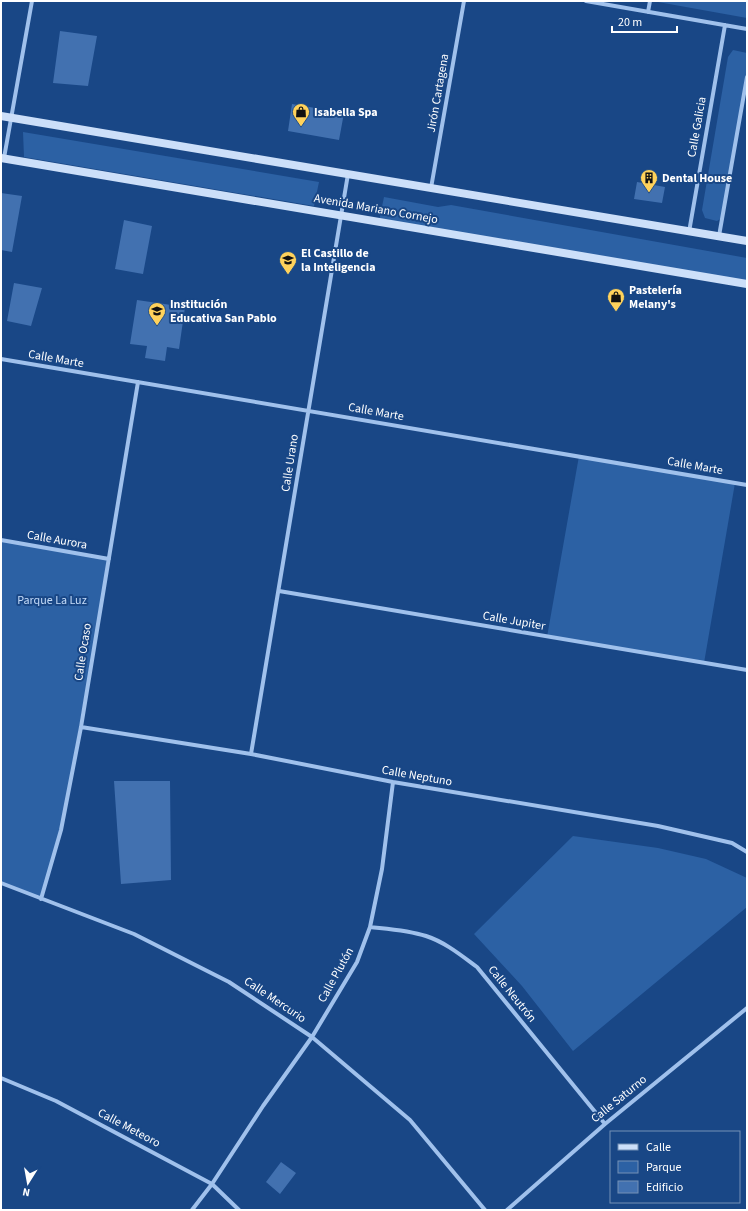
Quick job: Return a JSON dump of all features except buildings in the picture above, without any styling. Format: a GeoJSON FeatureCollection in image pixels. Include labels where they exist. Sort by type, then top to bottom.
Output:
{"type":"FeatureCollection","features":[{"type":"Feature","properties":{"kind":"main road"},"geometry":{"type":"LineString","coordinates":[[1,116],[747,241]]}},
{"type":"Feature","properties":{"kind":"main road","name":"Avenida Mariano Cornejo"},"geometry":{"type":"LineString","coordinates":[[3,158],[747,284]]}},
{"type":"Feature","properties":{"kind":"street"},"geometry":{"type":"LineString","coordinates":[[3,158],[12,118],[32,1]]}},
{"type":"Feature","properties":{"kind":"street","name":"Jirón Cartagena"},"geometry":{"type":"LineString","coordinates":[[431,188],[464,1]]}},
{"type":"Feature","properties":{"kind":"street"},"geometry":{"type":"LineString","coordinates":[[586,1],[747,29]]}},
{"type":"Feature","properties":{"kind":"street"},"geometry":{"type":"LineString","coordinates":[[648,12],[650,1]]}},
{"type":"Feature","properties":{"kind":"street","name":"Calle Galicia"},"geometry":{"type":"LineString","coordinates":[[689,232],[725,25]]}},
{"type":"Feature","properties":{"kind":"street"},"geometry":{"type":"LineString","coordinates":[[719,237],[747,77]]}},
{"type":"Feature","properties":{"kind":"street","name":"Calle Urano"},"geometry":{"type":"LineString","coordinates":[[251,754],[348,174]]}},
{"type":"Feature","properties":{"kind":"street","name":"Calle Marte"},"geometry":{"type":"LineString","coordinates":[[1,360],[747,485]]}},
{"type":"Feature","properties":{"kind":"street","name":"Calle Ocaso"},"geometry":{"type":"LineString","coordinates":[[42,899],[61,830],[81,727],[138,382]]}},
{"type":"Feature","properties":{"kind":"street","name":"Calle Aurora"},"geometry":{"type":"LineString","coordinates":[[1,540],[109,559]]}},
{"type":"Feature","properties":{"kind":"street","name":"Calle Jupiter"},"geometry":{"type":"LineString","coordinates":[[279,592],[747,670]]}},
{"type":"Feature","properties":{"kind":"street","name":"Calle Neptuno"},"geometry":{"type":"LineString","coordinates":[[81,727],[251,754],[393,782],[658,826],[732,843],[747,852]]}},
{"type":"Feature","properties":{"kind":"street","name":"Calle Plutón"},"geometry":{"type":"LineString","coordinates":[[192,1210],[212,1184],[263,1106],[312,1037],[357,962],[370,927],[382,869],[393,782]]}},
{"type":"Feature","properties":{"kind":"street","name":"Calle Mercurio"},"geometry":{"type":"LineString","coordinates":[[1,883],[134,934],[229,982],[312,1037],[410,1120],[485,1210]]}},
{"type":"Feature","properties":{"kind":"street","name":"Calle Neutrón"},"geometry":{"type":"LineString","coordinates":[[370,927],[398,930],[427,936],[454,950],[477,967],[604,1124]]}},
{"type":"Feature","properties":{"kind":"street","name":"Calle Saturno"},"geometry":{"type":"LineString","coordinates":[[507,1210],[604,1124],[747,1008]]}},
{"type":"Feature","properties":{"kind":"street","name":"Calle Meteoro"},"geometry":{"type":"LineString","coordinates":[[1,1078],[56,1101],[212,1184],[239,1210]]}},
{"type":"Feature","properties":{"kind":"green space"},"geometry":{"type":"Polygon","coordinates":[[[747,1],[747,18],[658,2],[747,1]]]}},
{"type":"Feature","properties":{"kind":"green space"},"geometry":{"type":"Polygon","coordinates":[[[733,50],[747,53],[747,83],[722,218],[717,221],[705,218],[702,210],[728,57],[733,50]]]}},
{"type":"Feature","properties":{"kind":"green space"},"geometry":{"type":"Polygon","coordinates":[[[23,132],[319,182],[314,206],[24,157],[23,132]]]}},
{"type":"Feature","properties":{"kind":"green space"},"geometry":{"type":"Polygon","coordinates":[[[384,197],[438,207],[451,205],[747,258],[747,281],[379,221],[384,197]]]}},
{"type":"Feature","properties":{"kind":"green space"},"geometry":{"type":"Polygon","coordinates":[[[579,456],[735,483],[704,663],[547,637],[579,456]]]}},
{"type":"Feature","properties":{"kind":"green space","name":"Parque La Luz"},"geometry":{"type":"Polygon","coordinates":[[[1,540],[109,559],[61,830],[41,899],[1,883],[1,540]]]}},
{"type":"Feature","properties":{"kind":"green space"},"geometry":{"type":"Polygon","coordinates":[[[573,836],[658,848],[706,859],[747,878],[747,907],[573,1051],[522,986],[474,934],[573,836]]]}},
{"type":"Feature","properties":{"kind":"place","name":"Isabella Spa"},"geometry":{"type":"Point","coordinates":[301,127]}},
{"type":"Feature","properties":{"kind":"place","name":"Dental House"},"geometry":{"type":"Point","coordinates":[649,193]}},
{"type":"Feature","properties":{"kind":"place","name":"El Castillo de la Inteligencia"},"geometry":{"type":"Point","coordinates":[288,275]}},
{"type":"Feature","properties":{"kind":"place","name":"Pastelería Melany's"},"geometry":{"type":"Point","coordinates":[616,312]}},
{"type":"Feature","properties":{"kind":"place","name":"Institución Educativa San Pablo"},"geometry":{"type":"Point","coordinates":[157,326]}}]}
